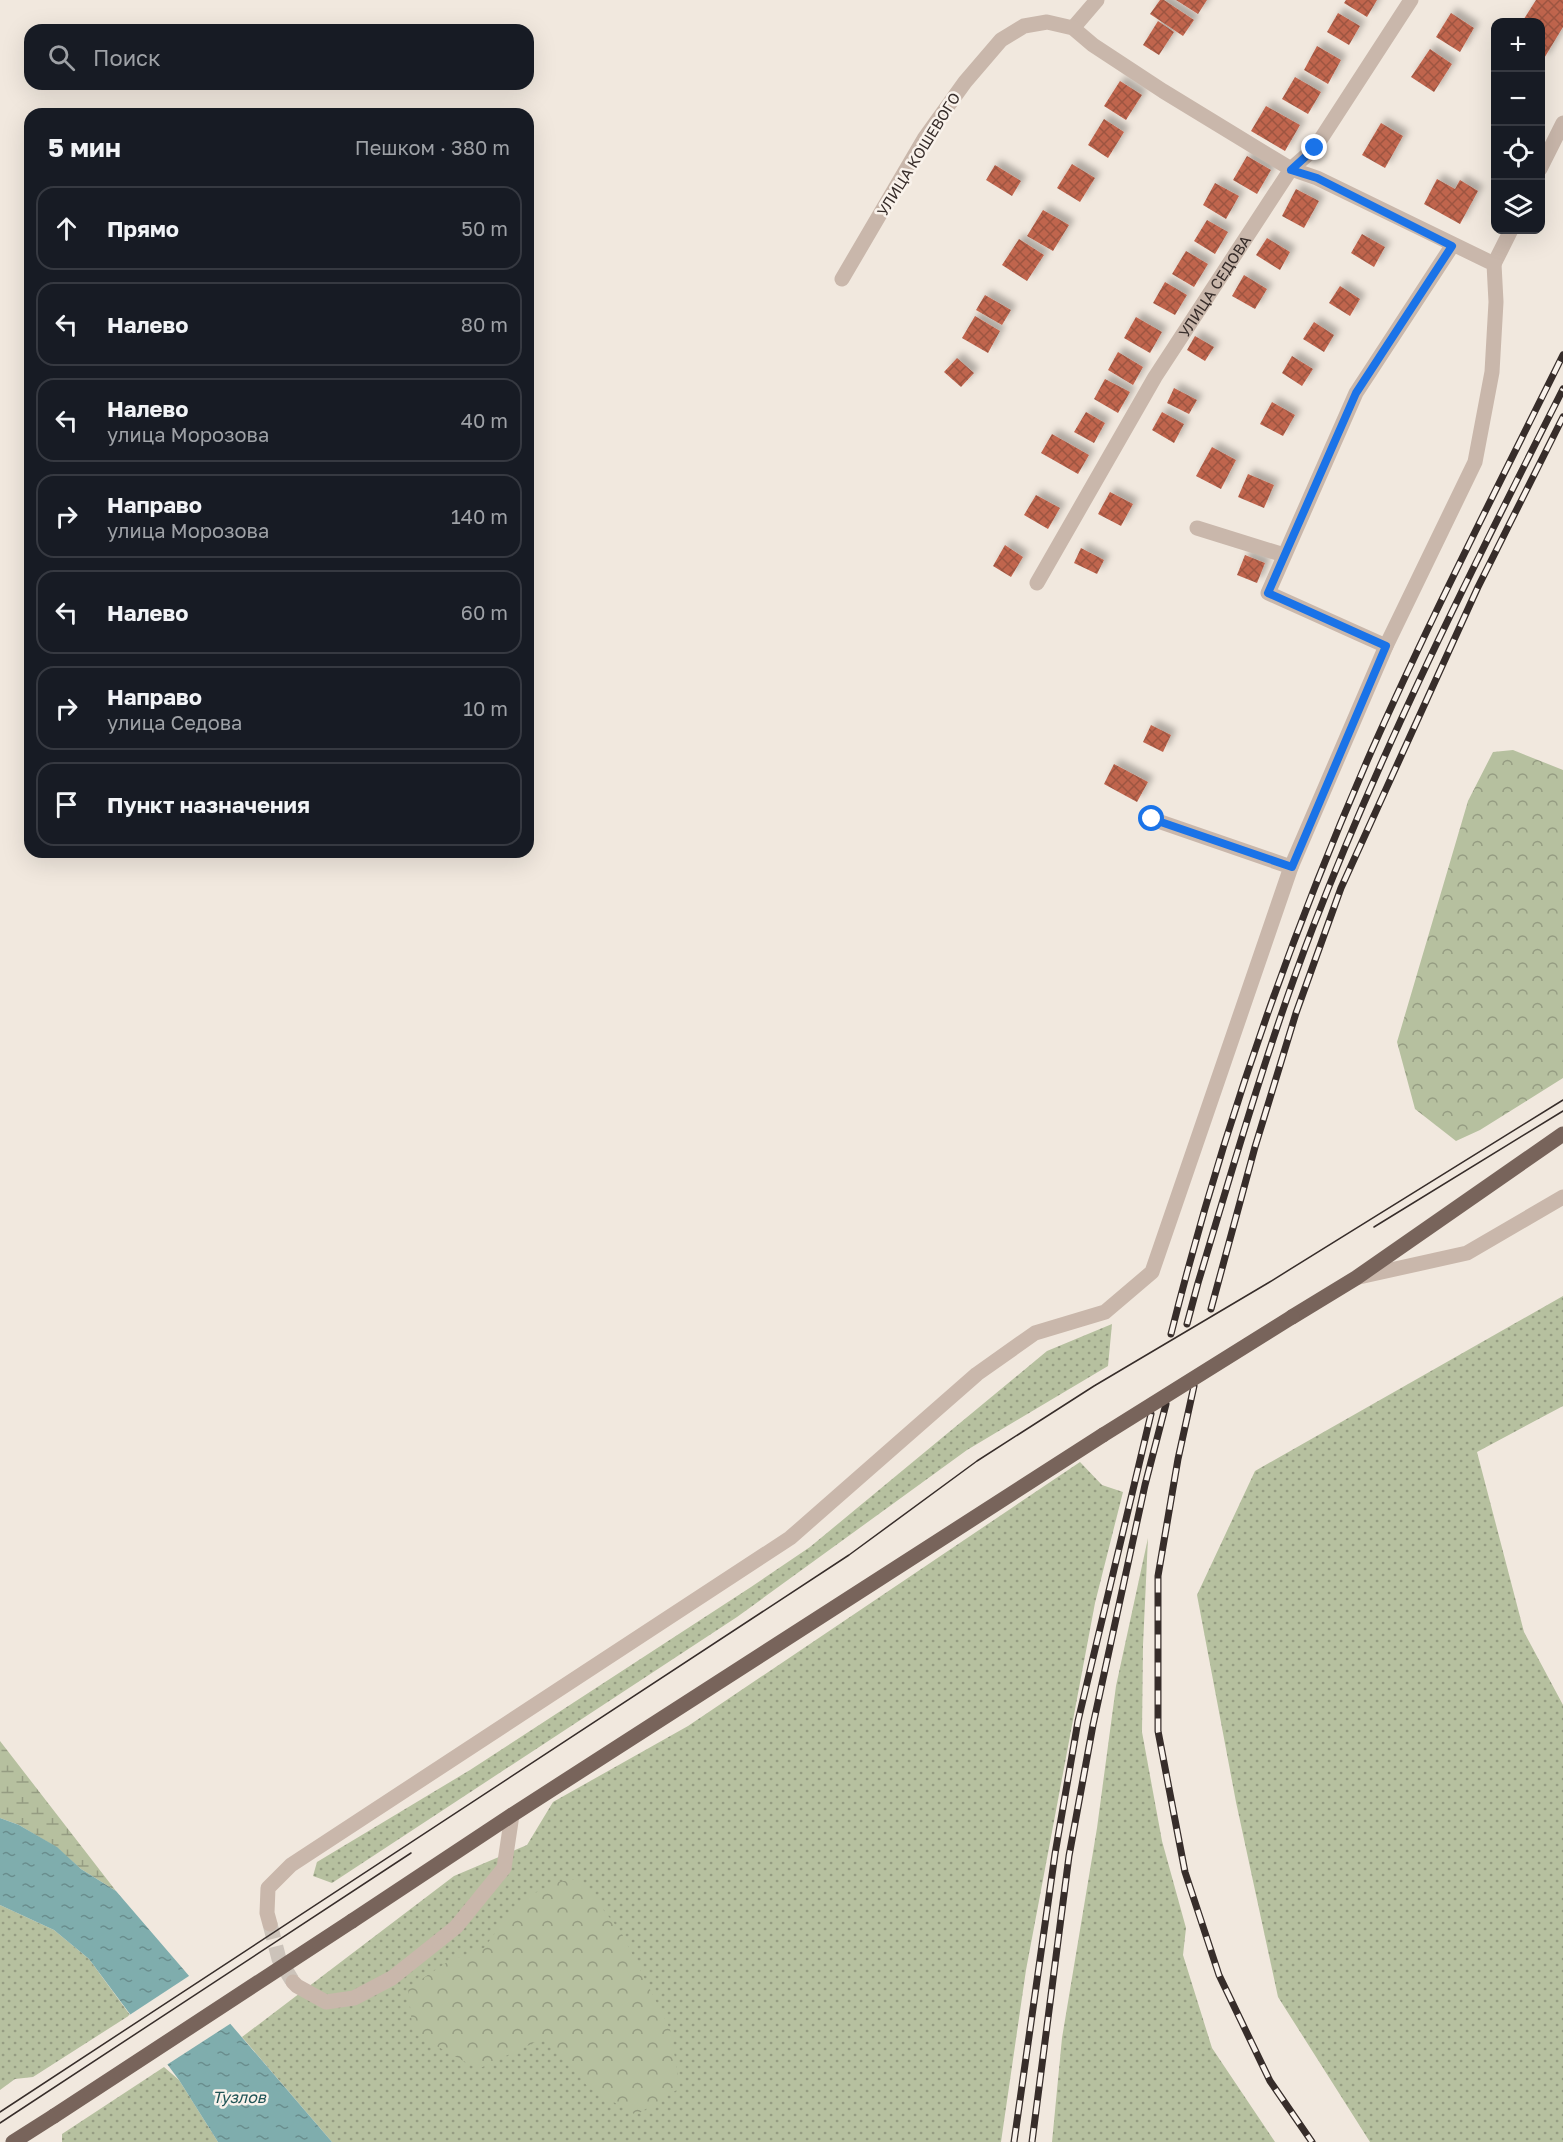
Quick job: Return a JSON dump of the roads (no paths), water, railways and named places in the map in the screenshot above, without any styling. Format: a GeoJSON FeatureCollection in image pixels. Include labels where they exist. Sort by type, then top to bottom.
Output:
{"type":"FeatureCollection","features":[{"type":"Feature","properties":{"kind":"main road"},"geometry":{"type":"LineString","coordinates":[[13,2142],[512,1815],[1103,1435],[1356,1278],[1563,1134]]}},
{"type":"Feature","properties":{"kind":"street"},"geometry":{"type":"LineString","coordinates":[[1097,0],[1073,28],[1093,45],[1162,91],[1291,170],[1317,178],[1452,246],[1494,264]]}},
{"type":"Feature","properties":{"kind":"street","name":"УЛИЦА СЕДОВА"},"geometry":{"type":"LineString","coordinates":[[1037,584],[1155,377],[1291,170],[1315,148],[1411,0]]}},
{"type":"Feature","properties":{"kind":"street","name":"УЛИЦА КОШЕВОГО"},"geometry":{"type":"LineString","coordinates":[[842,279],[924,140],[964,82],[1001,40],[1024,26],[1047,22],[1073,28]]}},
{"type":"Feature","properties":{"kind":"street"},"geometry":{"type":"LineString","coordinates":[[1545,159],[1563,123]]}},
{"type":"Feature","properties":{"kind":"street"},"geometry":{"type":"LineString","coordinates":[[270,1924],[267,1913],[268,1888],[291,1865],[790,1538],[977,1374],[1035,1333],[1105,1312],[1152,1272],[1292,867],[1386,646],[1475,462],[1492,372],[1496,302],[1494,264],[1509,234]]}},
{"type":"Feature","properties":{"kind":"street"},"geometry":{"type":"LineString","coordinates":[[1386,646],[1268,593],[1356,393],[1452,246]]}},
{"type":"Feature","properties":{"kind":"street"},"geometry":{"type":"LineString","coordinates":[[1197,528],[1284,555]]}},
{"type":"Feature","properties":{"kind":"street"},"geometry":{"type":"LineString","coordinates":[[1152,819],[1292,867]]}},
{"type":"Feature","properties":{"kind":"street"},"geometry":{"type":"LineString","coordinates":[[1356,1278],[1467,1253],[1563,1197]]}},
{"type":"Feature","properties":{"kind":"street"},"geometry":{"type":"LineString","coordinates":[[293,1982],[326,2002],[354,1998],[392,1978],[456,1927],[504,1868],[512,1815]]}},
{"type":"Feature","properties":{"kind":"water","name":"Тузлов"},"geometry":{"type":"Polygon","coordinates":[[[0,1818],[19,1825],[57,1847],[81,1869],[116,1891],[332,2142],[218,2142],[179,2080],[89,1959],[54,1930],[0,1905],[0,1818]]]}},
{"type":"Feature","properties":{"kind":"tunnel"},"geometry":{"type":"LineString","coordinates":[[270,1924],[279,1959],[293,1982]]}},
{"type":"Feature","properties":{"kind":"tram line"},"geometry":{"type":"LineString","coordinates":[[0,2112],[849,1555],[977,1461],[1094,1386],[1268,1283],[1563,1100]]}},
{"type":"Feature","properties":{"kind":"tram line"},"geometry":{"type":"LineString","coordinates":[[1374,1227],[1563,1111]]}},
{"type":"Feature","properties":{"kind":"tram line"},"geometry":{"type":"LineString","coordinates":[[0,2123],[411,1853]]}},
{"type":"Feature","properties":{"kind":"railway"},"geometry":{"type":"LineString","coordinates":[[1171,1334],[1212,1185],[1235,1112],[1259,1038],[1312,894],[1371,752],[1417,651],[1563,355]]}},
{"type":"Feature","properties":{"kind":"railway"},"geometry":{"type":"LineString","coordinates":[[1187,1324],[1266,1060],[1340,858],[1431,655],[1563,389]]}},
{"type":"Feature","properties":{"kind":"railway"},"geometry":{"type":"LineString","coordinates":[[1211,1309],[1255,1147],[1296,1013],[1341,888],[1478,587],[1563,417]]}},
{"type":"Feature","properties":{"kind":"railway"},"geometry":{"type":"LineString","coordinates":[[1194,1386],[1178,1459],[1158,1576],[1158,1731],[1185,1872],[1219,1975],[1270,2081],[1312,2142]]}},
{"type":"Feature","properties":{"kind":"railway"},"geometry":{"type":"LineString","coordinates":[[1032,2142],[1069,1856],[1093,1725],[1145,1485],[1166,1404]]}},
{"type":"Feature","properties":{"kind":"railway"},"geometry":{"type":"LineString","coordinates":[[1014,2142],[1055,1854],[1078,1721],[1151,1414]]}}]}
